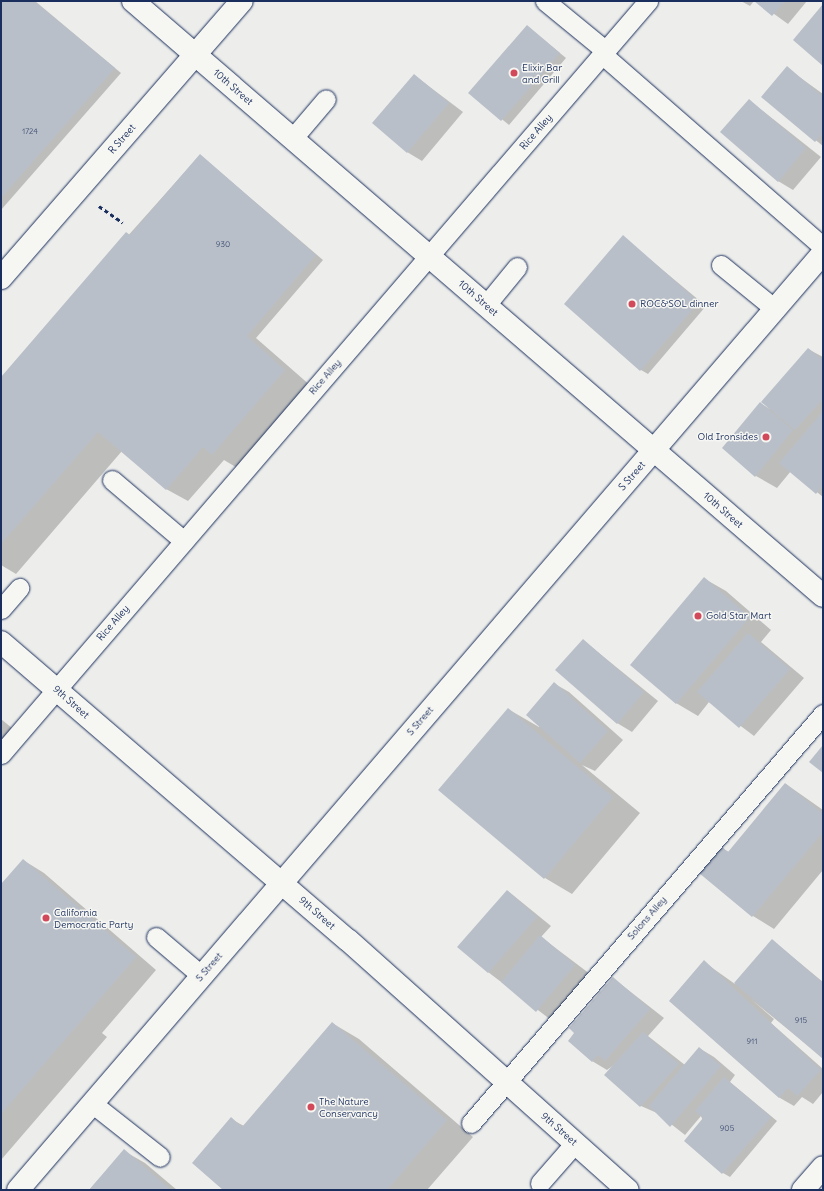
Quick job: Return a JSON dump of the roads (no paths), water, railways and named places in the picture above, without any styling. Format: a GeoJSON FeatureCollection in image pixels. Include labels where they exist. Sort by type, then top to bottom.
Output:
{"type":"FeatureCollection","features":[{"type":"Feature","properties":{"kind":"street","name":"10th Street"},"geometry":{"type":"LineString","coordinates":[[133,1],[823,596]]}},
{"type":"Feature","properties":{"kind":"street","name":"R Street"},"geometry":{"type":"LineString","coordinates":[[1,278],[242,1]]}},
{"type":"Feature","properties":{"kind":"street","name":"S Street"},"geometry":{"type":"LineString","coordinates":[[18,1190],[823,253]]}},
{"type":"Feature","properties":{"kind":"street","name":"9th Street"},"geometry":{"type":"LineString","coordinates":[[1,642],[282,883],[628,1190]]}},
{"type":"Feature","properties":{"kind":"street"},"geometry":{"type":"LineString","coordinates":[[803,1190],[823,1167]]}},
{"type":"Feature","properties":{"kind":"lane"},"geometry":{"type":"LineString","coordinates":[[545,1],[823,247]]}},
{"type":"Feature","properties":{"kind":"lane","name":"Rice Alley"},"geometry":{"type":"LineString","coordinates":[[1,754],[604,53],[642,3]]}},
{"type":"Feature","properties":{"kind":"lane"},"geometry":{"type":"LineString","coordinates":[[292,139],[326,99]]}},
{"type":"Feature","properties":{"kind":"lane"},"geometry":{"type":"LineString","coordinates":[[721,265],[775,309]]}},
{"type":"Feature","properties":{"kind":"lane"},"geometry":{"type":"LineString","coordinates":[[486,305],[517,268]]}},
{"type":"Feature","properties":{"kind":"lane"},"geometry":{"type":"LineString","coordinates":[[112,480],[184,541]]}},
{"type":"Feature","properties":{"kind":"lane"},"geometry":{"type":"LineString","coordinates":[[1,608],[19,588]]}},
{"type":"Feature","properties":{"kind":"lane","name":"Solons Alley"},"geometry":{"type":"LineString","coordinates":[[471,1123],[823,714]]}},
{"type":"Feature","properties":{"kind":"lane"},"geometry":{"type":"LineString","coordinates":[[156,937],[202,976]]}},
{"type":"Feature","properties":{"kind":"lane"},"geometry":{"type":"LineString","coordinates":[[93,1104],[160,1157]]}},
{"type":"Feature","properties":{"kind":"lane"},"geometry":{"type":"LineString","coordinates":[[540,1183],[575,1143]]}},
{"type":"Feature","properties":{"kind":"place","name":"Elixir Bar and Grill"},"geometry":{"type":"Point","coordinates":[514,73]}},
{"type":"Feature","properties":{"kind":"place","name":"ROC&SOL dinner"},"geometry":{"type":"Point","coordinates":[632,304]}},
{"type":"Feature","properties":{"kind":"place","name":"Old Ironsides"},"geometry":{"type":"Point","coordinates":[766,437]}},
{"type":"Feature","properties":{"kind":"place","name":"Gold Star Mart"},"geometry":{"type":"Point","coordinates":[698,616]}},
{"type":"Feature","properties":{"kind":"place","name":"California Democratic Party"},"geometry":{"type":"Point","coordinates":[46,918]}},
{"type":"Feature","properties":{"kind":"place","name":"The Nature Conservancy"},"geometry":{"type":"Point","coordinates":[311,1107]}}]}
